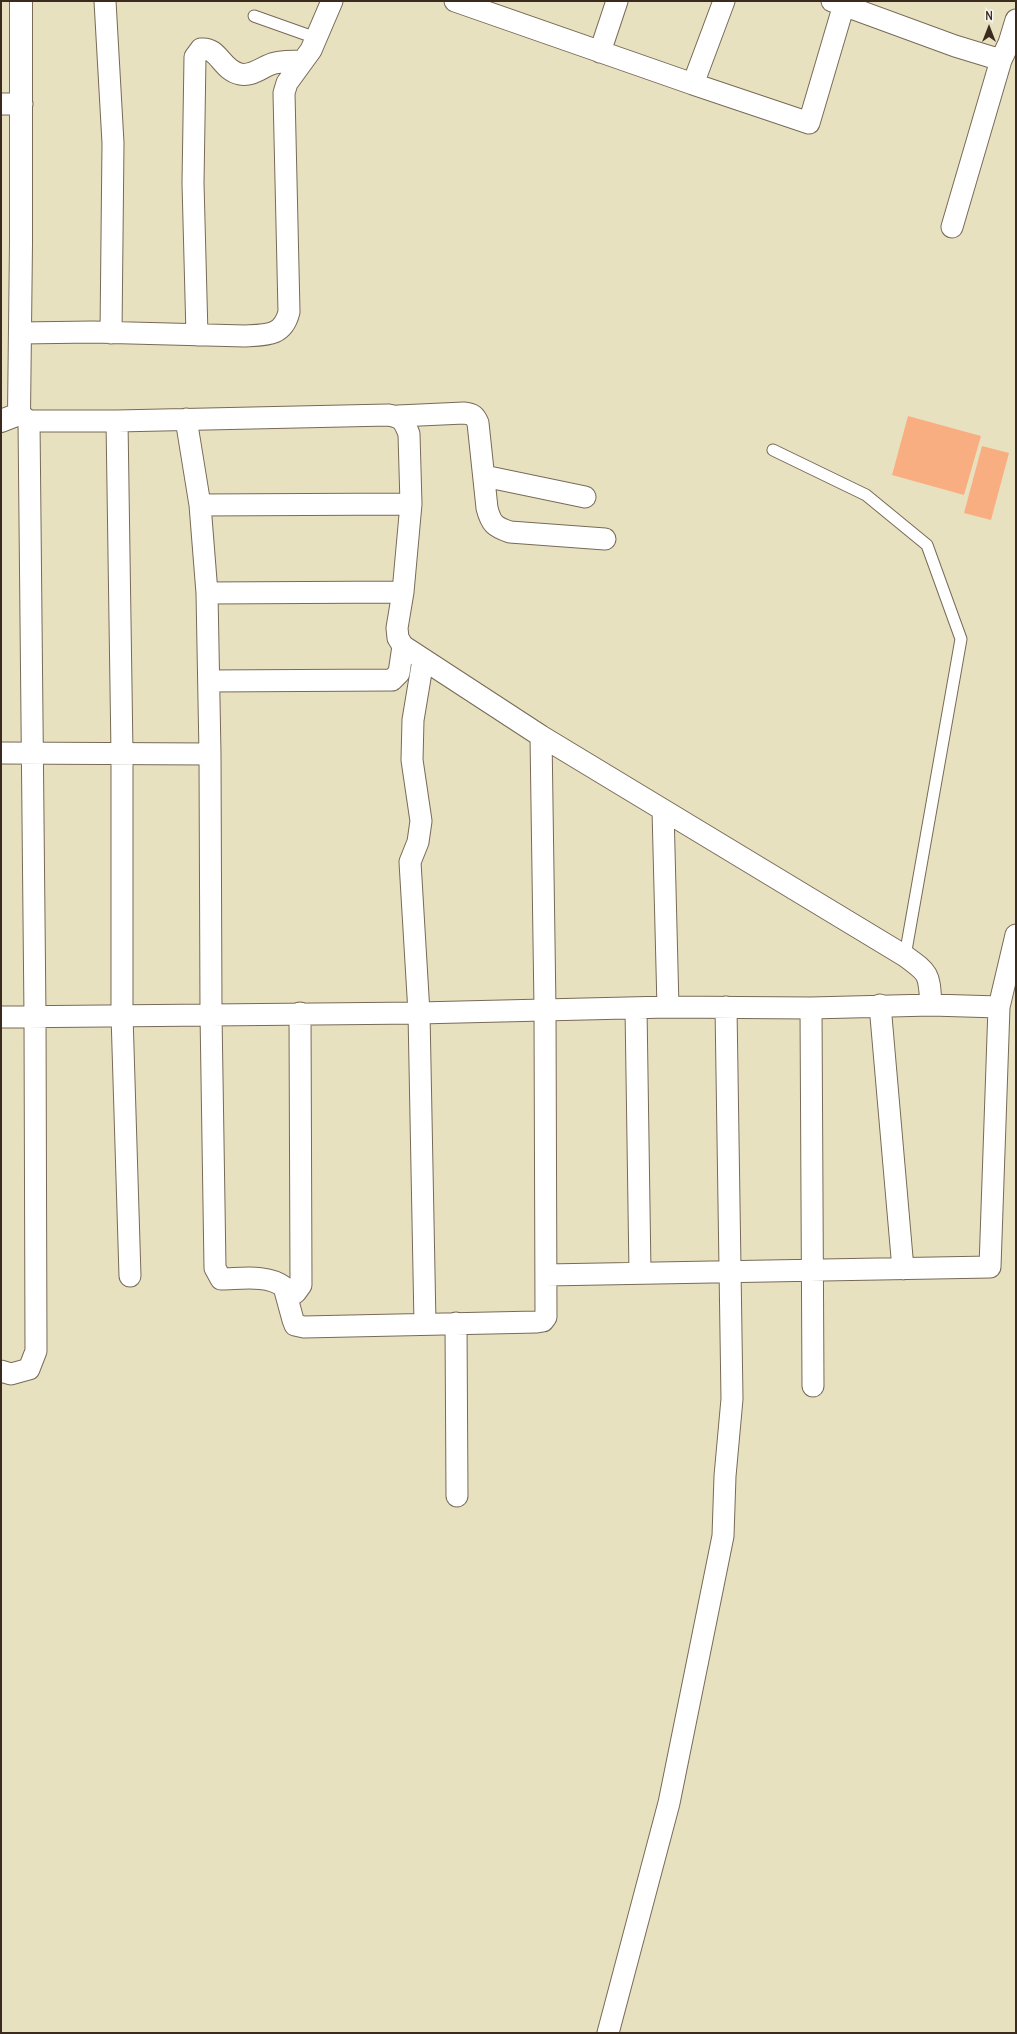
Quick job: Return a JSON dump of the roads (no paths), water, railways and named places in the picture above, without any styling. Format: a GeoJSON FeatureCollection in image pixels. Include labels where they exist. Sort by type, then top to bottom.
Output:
{"type":"FeatureCollection","features":[{"type":"Feature","properties":{"kind":"street"},"geometry":{"type":"LineString","coordinates":[[1,1371],[11,1374],[29,1369],[36,1352],[35,1016],[32,753],[16,419],[20,333],[11,104],[21,1]]}},
{"type":"Feature","properties":{"kind":"street"},"geometry":{"type":"LineString","coordinates":[[105,1],[113,143],[111,333]]}},
{"type":"Feature","properties":{"kind":"street"},"geometry":{"type":"LineString","coordinates":[[20,333],[111,333],[245,336],[270,335],[282,328],[287,321],[290,312],[284,93],[287,83],[311,50],[332,1]]}},
{"type":"Feature","properties":{"kind":"street"},"geometry":{"type":"LineString","coordinates":[[455,1],[809,123],[840,3],[955,46],[1001,60]]}},
{"type":"Feature","properties":{"kind":"street"},"geometry":{"type":"LineString","coordinates":[[600,52],[617,1]]}},
{"type":"Feature","properties":{"kind":"street"},"geometry":{"type":"LineString","coordinates":[[693,84],[724,1]]}},
{"type":"Feature","properties":{"kind":"street"},"geometry":{"type":"LineString","coordinates":[[952,228],[1001,60],[1009,43],[1016,20]]}},
{"type":"Feature","properties":{"kind":"street"},"geometry":{"type":"LineString","coordinates":[[197,335],[193,183],[195,57],[201,49],[211,51],[217,54],[228,69],[243,75],[253,73],[274,63],[303,61]]}},
{"type":"Feature","properties":{"kind":"street"},"geometry":{"type":"LineString","coordinates":[[16,419],[117,421],[472,414],[478,423],[487,508],[490,521],[500,529],[510,532],[605,539]]}},
{"type":"Feature","properties":{"kind":"street"},"geometry":{"type":"LineString","coordinates":[[398,416],[405,424],[409,434],[411,504],[403,592],[397,628],[398,638],[403,646],[542,736],[905,956],[926,971],[930,980],[931,1005]]}},
{"type":"Feature","properties":{"kind":"street"},"geometry":{"type":"LineString","coordinates":[[186,419],[200,505],[207,593],[210,754],[210,1014],[217,1274],[221,1279],[272,1280],[284,1287],[293,1320],[296,1325],[304,1327],[537,1322],[543,1321],[546,1317],[542,736]]}},
{"type":"Feature","properties":{"kind":"street"},"geometry":{"type":"LineString","coordinates":[[117,421],[122,753],[122,1015],[130,1276]]}},
{"type":"Feature","properties":{"kind":"street"},"geometry":{"type":"LineString","coordinates":[[484,476],[585,497]]}},
{"type":"Feature","properties":{"kind":"street"},"geometry":{"type":"LineString","coordinates":[[200,505],[411,504]]}},
{"type":"Feature","properties":{"kind":"street"},"geometry":{"type":"LineString","coordinates":[[207,593],[403,592]]}},
{"type":"Feature","properties":{"kind":"street"},"geometry":{"type":"LineString","coordinates":[[209,681],[392,680],[399,673],[403,646]]}},
{"type":"Feature","properties":{"kind":"street"},"geometry":{"type":"LineString","coordinates":[[423,660],[414,720],[412,760],[421,821],[418,842],[410,862],[419,1013],[425,1324]]}},
{"type":"Feature","properties":{"kind":"street"},"geometry":{"type":"LineString","coordinates":[[1,753],[210,754]]}},
{"type":"Feature","properties":{"kind":"street"},"geometry":{"type":"LineString","coordinates":[[663,810],[668,1007]]}},
{"type":"Feature","properties":{"kind":"street"},"geometry":{"type":"LineString","coordinates":[[546,1275],[990,1267],[999,1007],[1016,935]]}},
{"type":"Feature","properties":{"kind":"street"},"geometry":{"type":"LineString","coordinates":[[1,1017],[419,1013],[668,1007],[811,1008],[880,1005],[999,1007]]}},
{"type":"Feature","properties":{"kind":"street"},"geometry":{"type":"LineString","coordinates":[[880,1005],[903,1269]]}},
{"type":"Feature","properties":{"kind":"street"},"geometry":{"type":"LineString","coordinates":[[608,2033],[669,1803],[723,1536],[725,1476],[732,1399],[728,1271],[726,1007]]}},
{"type":"Feature","properties":{"kind":"street"},"geometry":{"type":"LineString","coordinates":[[636,1008],[640,1273]]}},
{"type":"Feature","properties":{"kind":"street"},"geometry":{"type":"LineString","coordinates":[[811,1008],[813,1386]]}},
{"type":"Feature","properties":{"kind":"street"},"geometry":{"type":"LineString","coordinates":[[288,1298],[296,1292],[301,1285],[300,1013]]}},
{"type":"Feature","properties":{"kind":"street"},"geometry":{"type":"LineString","coordinates":[[456,1323],[457,1496]]}},
{"type":"Feature","properties":{"kind":"lane"},"geometry":{"type":"LineString","coordinates":[[254,16],[316,38]]}},
{"type":"Feature","properties":{"kind":"lane"},"geometry":{"type":"LineString","coordinates":[[773,450],[866,495],[927,545],[961,639],[905,956]]}}]}
